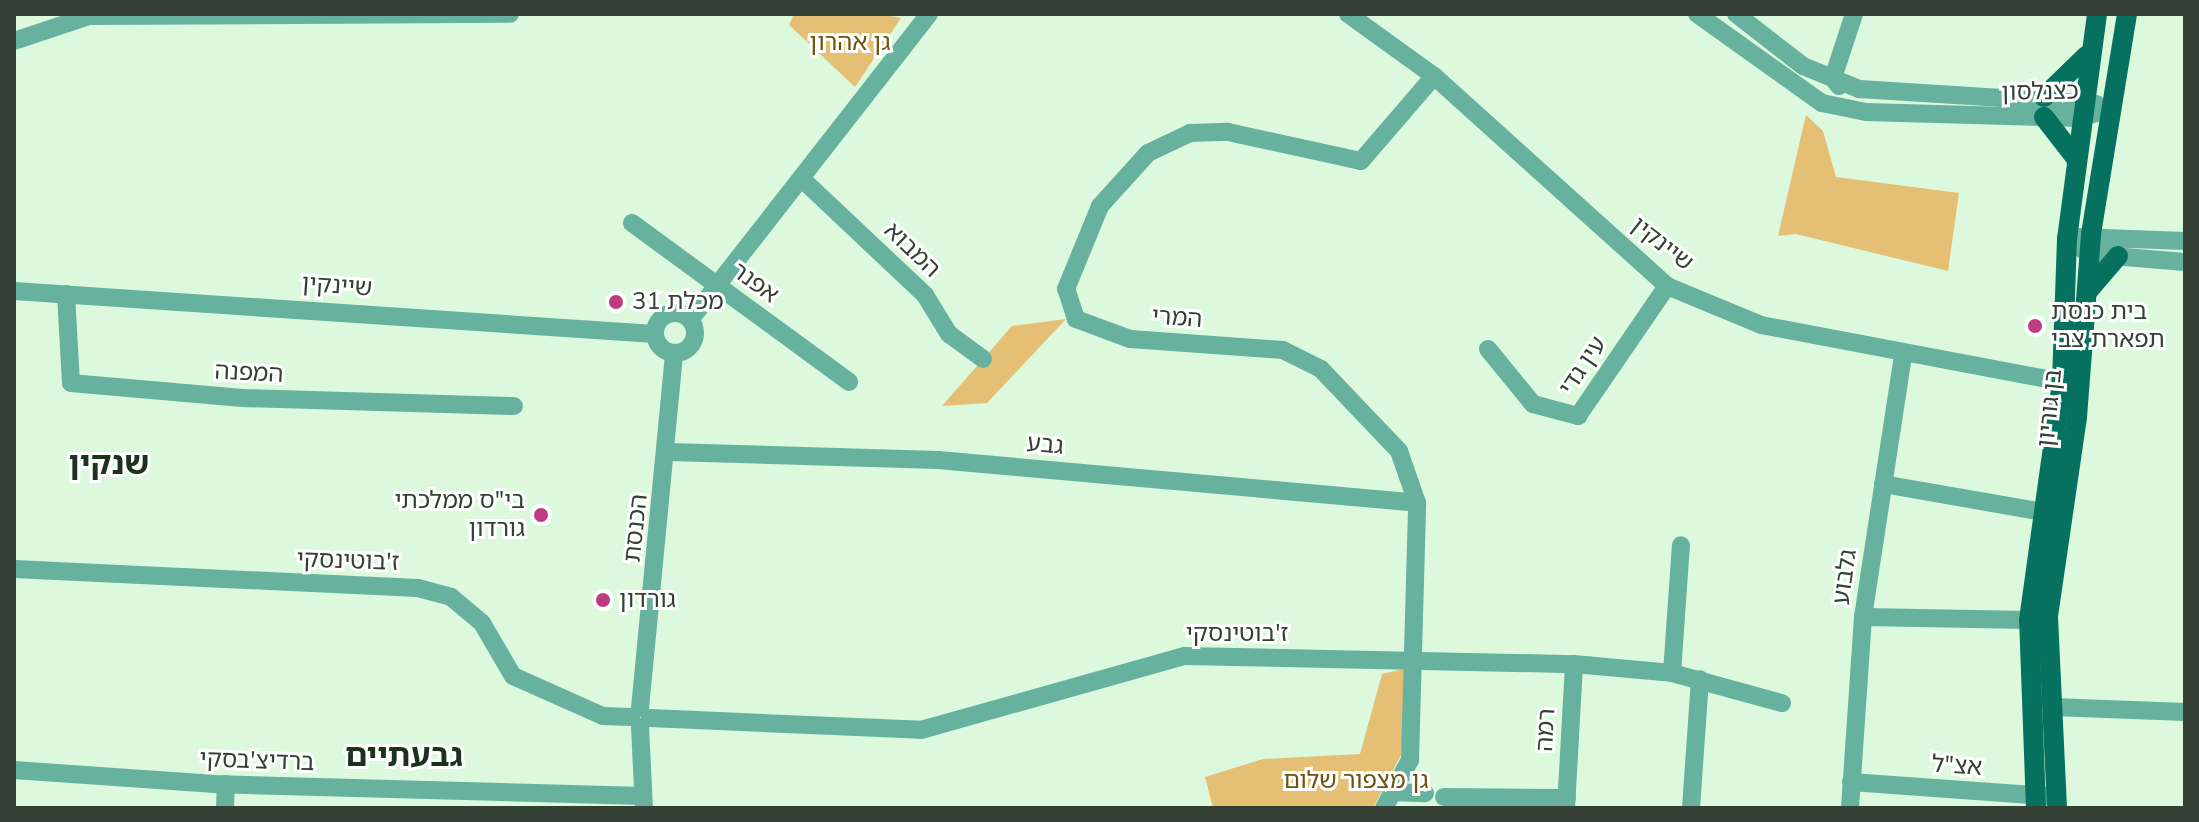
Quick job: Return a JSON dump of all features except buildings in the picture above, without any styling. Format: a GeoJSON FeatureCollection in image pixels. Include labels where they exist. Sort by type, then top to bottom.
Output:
{"type":"FeatureCollection","features":[{"type":"Feature","properties":{"kind":"main road","name":"בן גוריון"},"geometry":{"type":"LineString","coordinates":[[2037,802],[2029,620],[2062,382],[2067,239],[2088,52],[2097,14]]}},
{"type":"Feature","properties":{"kind":"main road","name":"בן גוריון"},"geometry":{"type":"LineString","coordinates":[[2058,802],[2048,616],[2087,295],[2090,244],[2127,14]]}},
{"type":"Feature","properties":{"kind":"main road"},"geometry":{"type":"LineString","coordinates":[[2076,159],[2044,107],[2088,52]]}},
{"type":"Feature","properties":{"kind":"main road"},"geometry":{"type":"LineString","coordinates":[[2087,295],[2118,256]]}},
{"type":"Feature","properties":{"kind":"street"},"geometry":{"type":"LineString","coordinates":[[14,41],[89,16],[510,14]]}},
{"type":"Feature","properties":{"kind":"street"},"geometry":{"type":"LineString","coordinates":[[690,320],[721,289],[929,14]]}},
{"type":"Feature","properties":{"kind":"street","name":"שיינקין"},"geometry":{"type":"LineString","coordinates":[[1348,14],[1434,76],[1667,286],[1761,325],[1903,355],[2062,382]]}},
{"type":"Feature","properties":{"kind":"street","name":"כצנלסון"},"geometry":{"type":"LineString","coordinates":[[1697,14],[1803,91],[1866,112],[2044,107],[2110,109]]}},
{"type":"Feature","properties":{"kind":"street","name":"כצנלסון"},"geometry":{"type":"LineString","coordinates":[[1736,14],[1803,66],[1833,78],[1892,93],[2044,107]]}},
{"type":"Feature","properties":{"kind":"street"},"geometry":{"type":"LineString","coordinates":[[1854,14],[1833,78],[1866,112]]}},
{"type":"Feature","properties":{"kind":"street","name":"המרי"},"geometry":{"type":"LineString","coordinates":[[1388,800],[1410,760],[1417,503],[1399,451],[1321,369],[1283,350],[1130,339],[1076,319],[1066,289],[1100,206],[1148,153],[1190,133],[1228,132],[1361,161],[1434,76]]}},
{"type":"Feature","properties":{"kind":"street","name":"המבוא"},"geometry":{"type":"LineString","coordinates":[[802,179],[925,295],[949,334],[983,359]]}},
{"type":"Feature","properties":{"kind":"street","name":"אפנר"},"geometry":{"type":"LineString","coordinates":[[632,223],[849,382]]}},
{"type":"Feature","properties":{"kind":"street"},"geometry":{"type":"LineString","coordinates":[[2067,239],[2090,244],[2118,256],[2185,262]]}},
{"type":"Feature","properties":{"kind":"street"},"geometry":{"type":"LineString","coordinates":[[2090,244],[2185,241]]}},
{"type":"Feature","properties":{"kind":"street","name":"עין גדי"},"geometry":{"type":"LineString","coordinates":[[1488,349],[1533,404],[1578,416],[1667,286]]}},
{"type":"Feature","properties":{"kind":"street","name":"שיינקין"},"geometry":{"type":"LineString","coordinates":[[14,291],[655,334]]}},
{"type":"Feature","properties":{"kind":"street","name":"המפנה"},"geometry":{"type":"LineString","coordinates":[[66,294],[71,383],[242,398],[514,406]]}},
{"type":"Feature","properties":{"kind":"street"},"geometry":{"type":"LineString","coordinates":[[671,314],[690,320],[693,343],[674,353],[655,334],[671,314]]}},
{"type":"Feature","properties":{"kind":"street","name":"הכנסת"},"geometry":{"type":"LineString","coordinates":[[644,802],[640,717],[669,452],[674,353]]}},
{"type":"Feature","properties":{"kind":"street","name":"גלבוע"},"geometry":{"type":"LineString","coordinates":[[1850,808],[1863,617],[1903,355]]}},
{"type":"Feature","properties":{"kind":"street","name":"גבע"},"geometry":{"type":"LineString","coordinates":[[669,452],[938,460],[1417,503]]}},
{"type":"Feature","properties":{"kind":"street"},"geometry":{"type":"LineString","coordinates":[[1883,484],[2043,512]]}},
{"type":"Feature","properties":{"kind":"street"},"geometry":{"type":"LineString","coordinates":[[1672,673],[1681,545]]}},
{"type":"Feature","properties":{"kind":"street","name":"ז'בוטינסקי"},"geometry":{"type":"LineString","coordinates":[[14,569],[418,588],[451,597],[482,623],[513,676],[553,698],[640,717],[921,730],[1184,656],[1574,664],[1672,673],[1782,703]]}},
{"type":"Feature","properties":{"kind":"street"},"geometry":{"type":"LineString","coordinates":[[1863,617],[2029,620]]}},
{"type":"Feature","properties":{"kind":"street","name":"רמה"},"geometry":{"type":"LineString","coordinates":[[1388,800],[1434,795],[1566,803],[1574,664]]}},
{"type":"Feature","properties":{"kind":"street"},"geometry":{"type":"LineString","coordinates":[[1691,808],[1700,679]]}},
{"type":"Feature","properties":{"kind":"street"},"geometry":{"type":"LineString","coordinates":[[2053,707],[2185,712]]}},
{"type":"Feature","properties":{"kind":"street","name":"ברדיצ'בסקי"},"geometry":{"type":"LineString","coordinates":[[14,770],[226,784],[349,788],[500,800],[644,802]]}},
{"type":"Feature","properties":{"kind":"street","name":"אצ\"ל"},"geometry":{"type":"LineString","coordinates":[[1851,782],[2058,802]]}},
{"type":"Feature","properties":{"kind":"street"},"geometry":{"type":"LineString","coordinates":[[225,808],[226,784]]}},
{"type":"Feature","properties":{"kind":"street"},"geometry":{"type":"LineString","coordinates":[[348,808],[349,788]]}},
{"type":"Feature","properties":{"kind":"green space","name":"גן אהרון"},"geometry":{"type":"Polygon","coordinates":[[[794,14],[879,14],[901,18],[855,87],[789,25],[794,14]]]}},
{"type":"Feature","properties":{"kind":"green space"},"geometry":{"type":"Polygon","coordinates":[[[1806,115],[1823,131],[1836,177],[1959,193],[1948,271],[1796,234],[1778,236],[1806,115]]]}},
{"type":"Feature","properties":{"kind":"green space"},"geometry":{"type":"Polygon","coordinates":[[[1066,319],[987,403],[942,406],[1012,326],[1066,319]]]}},
{"type":"Feature","properties":{"kind":"green space","name":"גן מצפור שלום"},"geometry":{"type":"Polygon","coordinates":[[[1408,668],[1401,755],[1373,808],[1213,808],[1205,777],[1263,759],[1360,754],[1382,674],[1408,668]]]}},
{"type":"Feature","properties":{"kind":"place","name":"מכלת 31"},"geometry":{"type":"Point","coordinates":[616,302]}},
{"type":"Feature","properties":{"kind":"place","name":"בית כנסת תפארת צבי"},"geometry":{"type":"Point","coordinates":[2035,326]}},
{"type":"Feature","properties":{"kind":"place","name":"בי\"ס ממלכתי גורדון"},"geometry":{"type":"Point","coordinates":[541,515]}},
{"type":"Feature","properties":{"kind":"place","name":"גורדון"},"geometry":{"type":"Point","coordinates":[603,600]}},
{"type":"Feature","properties":{"kind":"district","name":"שנקין"},"geometry":{"type":"Point","coordinates":[109,464]}},
{"type":"Feature","properties":{"kind":"district","name":"גבעתיים"},"geometry":{"type":"Point","coordinates":[404,756]}}]}
